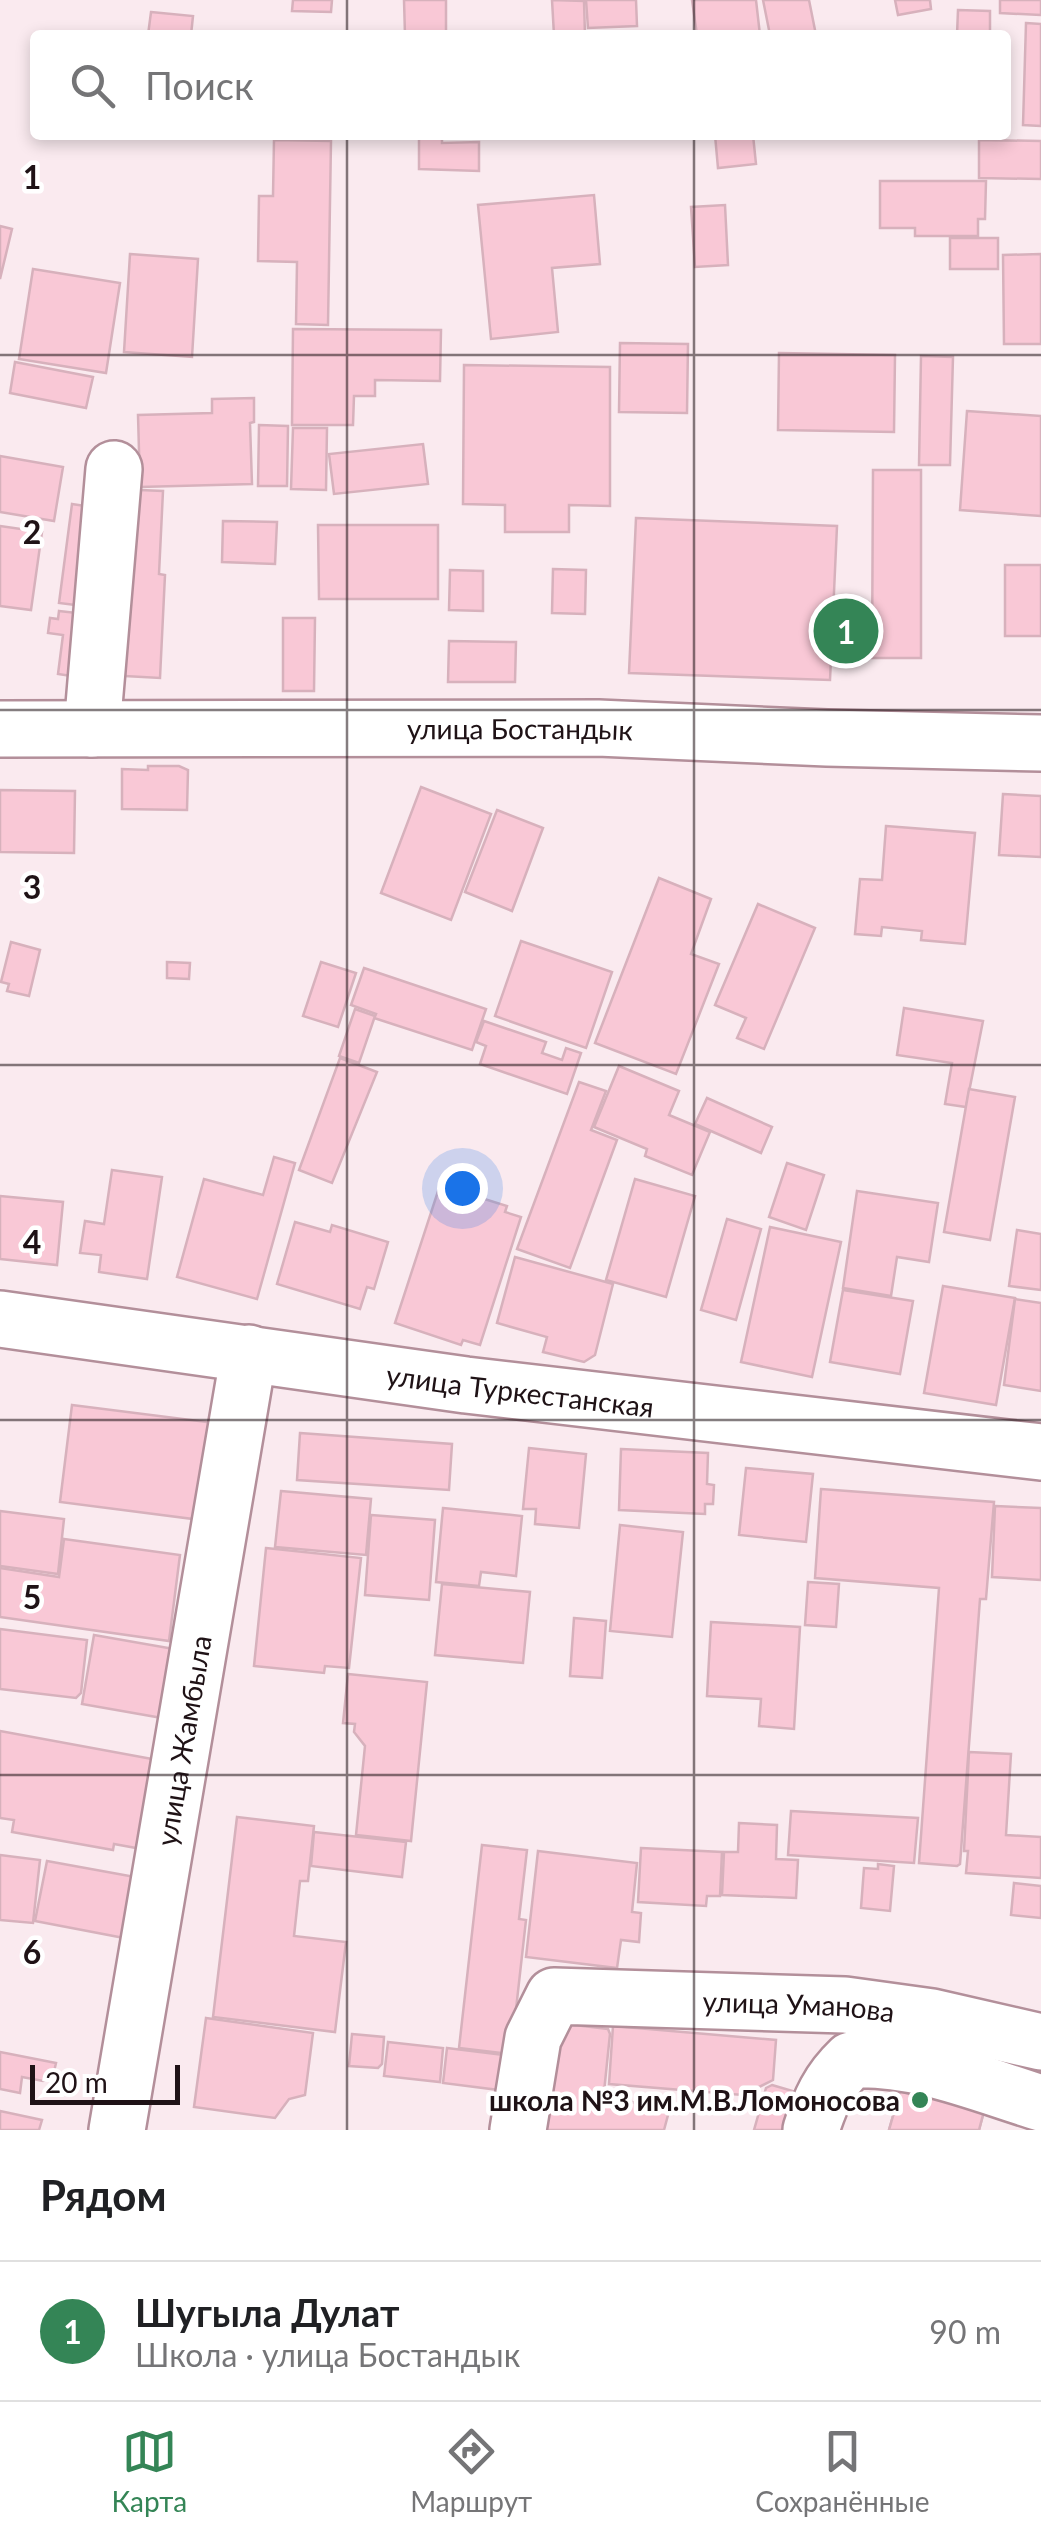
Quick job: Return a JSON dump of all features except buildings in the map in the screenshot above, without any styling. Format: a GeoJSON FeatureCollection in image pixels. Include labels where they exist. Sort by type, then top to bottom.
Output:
{"type":"FeatureCollection","features":[{"type":"Feature","properties":{"kind":"street"},"geometry":{"type":"LineString","coordinates":[[92,729],[114,470]]}},
{"type":"Feature","properties":{"kind":"street","name":"улица Бостандык"},"geometry":{"type":"LineString","coordinates":[[0,729],[598,728],[1041,742]]}},
{"type":"Feature","properties":{"kind":"street","name":"улица Туркестанская"},"geometry":{"type":"LineString","coordinates":[[0,1319],[466,1385],[1041,1452]]}},
{"type":"Feature","properties":{"kind":"street","name":"улица Жамбыла"},"geometry":{"type":"LineString","coordinates":[[118,2130],[249,1353]]}},
{"type":"Feature","properties":{"kind":"street","name":"улица Уманова"},"geometry":{"type":"LineString","coordinates":[[518,2130],[533,2038],[554,1996],[845,2005],[932,2018],[1041,2042]]}},
{"type":"Feature","properties":{"kind":"street"},"geometry":{"type":"LineString","coordinates":[[812,2130],[821,2098],[851,2060],[880,2059],[918,2066],[1041,2102]]}},
{"type":"Feature","properties":{"kind":"place","name":"Шугыла Дулат"},"geometry":{"type":"Point","coordinates":[846,631]}},
{"type":"Feature","properties":{"kind":"place","name":"школа №3 им.М.В.Ломоносова"},"geometry":{"type":"Point","coordinates":[920,2100]}}]}
